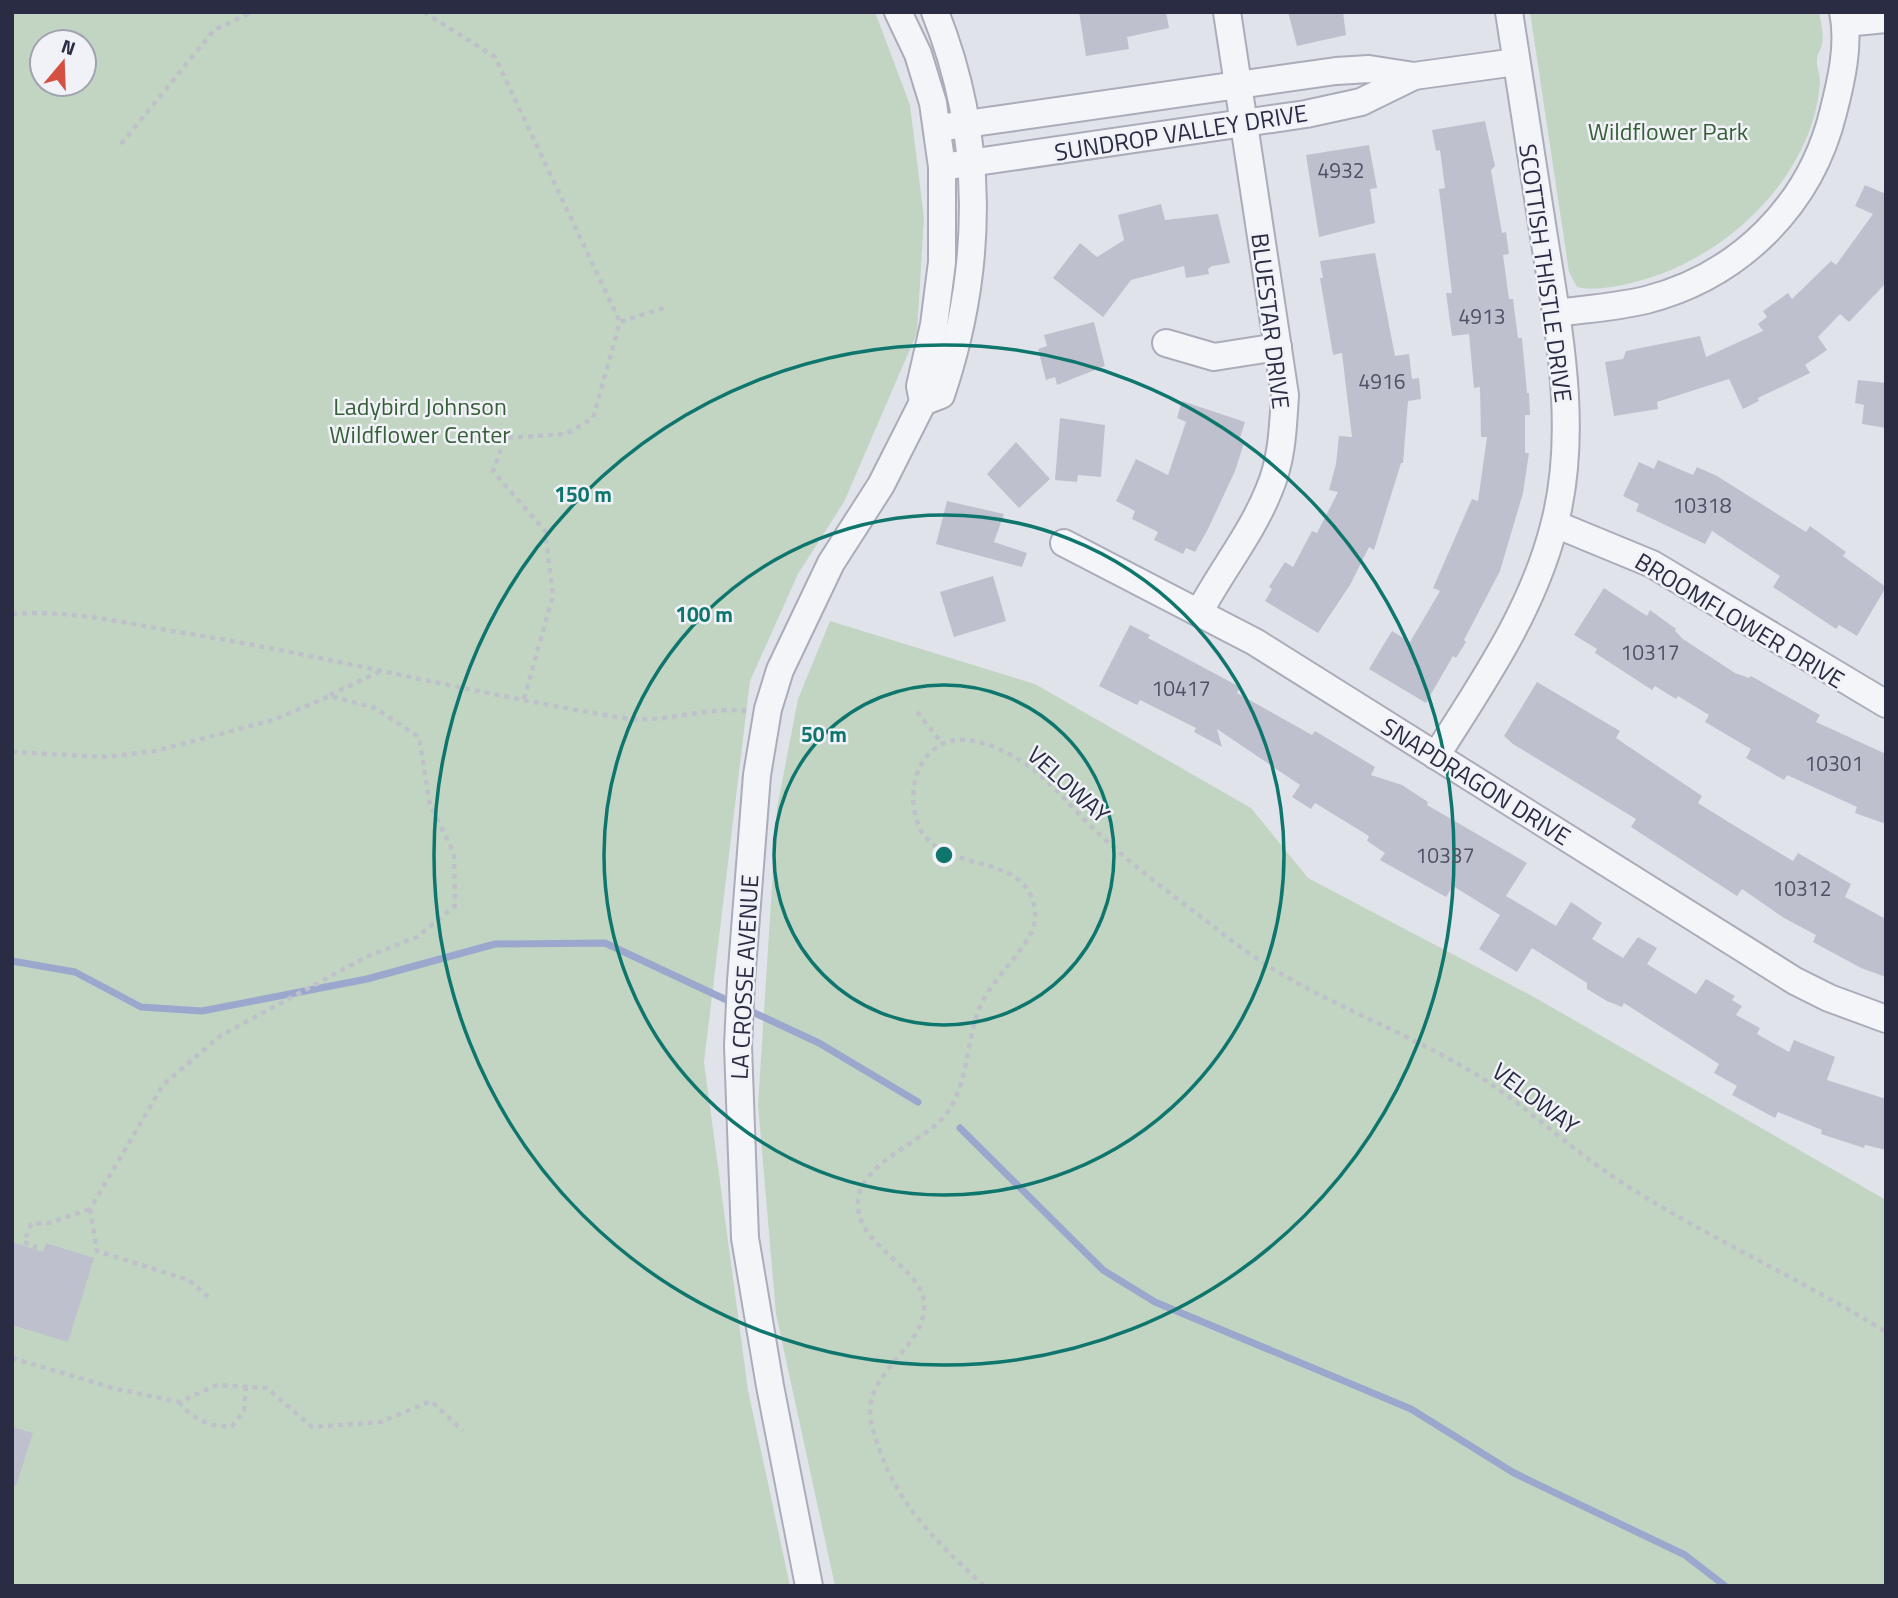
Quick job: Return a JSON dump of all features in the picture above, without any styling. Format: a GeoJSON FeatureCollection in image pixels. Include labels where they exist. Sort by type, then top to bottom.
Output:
{"type":"FeatureCollection","features":[{"type":"Feature","properties":{"kind":"street","name":"LA CROSSE AVENUE"},"geometry":{"type":"LineString","coordinates":[[809,1586],[770,1386],[745,1238],[738,1046],[741,981],[750,845],[767,714],[780,670],[798,627],[831,563],[881,485],[923,402],[920,386],[933,325],[942,262],[942,167],[938,128],[918,54],[898,12]]}},
{"type":"Feature","properties":{"kind":"street","name":"LA CROSSE AVENUE"},"geometry":{"type":"LineString","coordinates":[[923,402],[941,395],[967,301],[972,163],[968,124],[952,55],[935,12]]}},
{"type":"Feature","properties":{"kind":"street","name":"BLUESTAR DRIVE"},"geometry":{"type":"LineString","coordinates":[[1200,611],[1261,507],[1276,472],[1282,447],[1285,395],[1227,12]]}},
{"type":"Feature","properties":{"kind":"street","name":"SCOTTISH THISTLE DRIVE"},"geometry":{"type":"LineString","coordinates":[[1436,756],[1510,638],[1537,577],[1555,524],[1565,439],[1563,381],[1556,313],[1509,12]]}},
{"type":"Feature","properties":{"kind":"street"},"geometry":{"type":"LineString","coordinates":[[1556,313],[1645,300],[1682,288],[1727,264],[1766,233],[1808,180],[1824,144],[1838,92],[1844,18],[1886,19]]}},
{"type":"Feature","properties":{"kind":"street","name":"SUNDROP VALLEY DRIVE"},"geometry":{"type":"LineString","coordinates":[[938,128],[1238,84],[1369,69],[1414,76],[1516,62]]}},
{"type":"Feature","properties":{"kind":"street","name":"SUNDROP VALLEY DRIVE"},"geometry":{"type":"LineString","coordinates":[[942,167],[1243,124],[1362,102],[1414,76]]}},
{"type":"Feature","properties":{"kind":"street"},"geometry":{"type":"LineString","coordinates":[[1166,343],[1214,357],[1278,348]]}},
{"type":"Feature","properties":{"kind":"street","name":"BROOMFLOWER DRIVE"},"geometry":{"type":"LineString","coordinates":[[1555,524],[1652,564],[1886,705]]}},
{"type":"Feature","properties":{"kind":"street","name":"SNAPDRAGON DRIVE"},"geometry":{"type":"LineString","coordinates":[[1064,543],[1200,611],[1255,642],[1795,981],[1829,998],[1886,1019]]}},
{"type":"Feature","properties":{"kind":"path"},"geometry":{"type":"LineString","coordinates":[[121,144],[214,30],[252,12]]}},
{"type":"Feature","properties":{"kind":"path"},"geometry":{"type":"LineString","coordinates":[[424,12],[495,57],[620,323],[593,418],[566,434],[505,438],[493,471],[545,531],[553,595],[524,699]]}},
{"type":"Feature","properties":{"kind":"path"},"geometry":{"type":"LineString","coordinates":[[620,323],[667,307]]}},
{"type":"Feature","properties":{"kind":"path"},"geometry":{"type":"LineString","coordinates":[[12,614],[75,614],[262,646],[440,685],[627,719],[739,710],[767,714]]}},
{"type":"Feature","properties":{"kind":"path"},"geometry":{"type":"LineString","coordinates":[[12,752],[106,757],[155,751],[273,720],[381,671]]}},
{"type":"Feature","properties":{"kind":"path"},"geometry":{"type":"LineString","coordinates":[[208,1297],[188,1280],[97,1251],[90,1209],[163,1085],[220,1036],[366,957],[417,937],[455,906],[454,853],[430,805],[419,737],[375,708],[330,695]]}},
{"type":"Feature","properties":{"kind":"path"},"geometry":{"type":"LineString","coordinates":[[917,712],[942,743],[924,760],[915,783],[914,809],[921,828],[938,848],[949,855],[1015,878],[1030,894],[1037,920],[1034,932],[980,1006],[958,1088],[944,1118],[875,1169],[861,1190],[857,1210],[870,1236],[916,1282],[925,1296],[924,1314],[919,1327],[885,1373],[872,1396],[872,1429],[887,1474],[916,1518],[984,1586]]}},
{"type":"Feature","properties":{"kind":"path","name":"VELOWAY"},"geometry":{"type":"LineString","coordinates":[[942,743],[953,740],[977,742],[1018,759],[1102,837],[1266,966],[1302,988],[1475,1073],[1617,1179],[1738,1252],[1886,1332]]}},
{"type":"Feature","properties":{"kind":"path"},"geometry":{"type":"LineString","coordinates":[[12,1315],[35,1246],[24,1242],[31,1224],[49,1223],[90,1209]]}},
{"type":"Feature","properties":{"kind":"path"},"geometry":{"type":"LineString","coordinates":[[12,1358],[113,1388],[178,1402],[217,1385],[267,1388],[312,1427],[381,1422],[431,1401],[463,1431]]}},
{"type":"Feature","properties":{"kind":"path"},"geometry":{"type":"LineString","coordinates":[[178,1402],[188,1415],[217,1428],[232,1426],[244,1411],[246,1387]]}},
{"type":"Feature","properties":{"kind":"green space","name":"Ladybird Johnson Wildflower Center"},"geometry":{"type":"Polygon","coordinates":[[[12,12],[875,12],[910,105],[924,218],[917,333],[844,502],[798,574],[750,681],[704,1062],[748,1390],[790,1586],[12,1586],[12,12]]]}},
{"type":"Feature","properties":{"kind":"green space","name":"Wildflower Park"},"geometry":{"type":"Polygon","coordinates":[[[1530,12],[1819,12],[1823,36],[1817,63],[1820,81],[1815,113],[1804,144],[1788,173],[1768,199],[1718,244],[1661,274],[1608,288],[1577,287],[1569,272],[1530,12]]]}},
{"type":"Feature","properties":{"kind":"green space"},"geometry":{"type":"Polygon","coordinates":[[[830,621],[1035,684],[1251,808],[1308,878],[1534,997],[1886,1200],[1886,1586],[835,1586],[776,1314],[758,1105],[777,808],[798,699],[830,621]]]}},
{"type":"Feature","properties":{"kind":"building"},"geometry":{"type":"Polygon","coordinates":[[[1079,12],[1166,12],[1169,28],[1127,37],[1129,49],[1086,56],[1079,12]]]}},
{"type":"Feature","properties":{"kind":"building"},"geometry":{"type":"Polygon","coordinates":[[[1288,12],[1343,12],[1346,35],[1297,46],[1288,12]]]}},
{"type":"Feature","properties":{"kind":"building"},"geometry":{"type":"Polygon","coordinates":[[[1485,121],[1495,166],[1491,170],[1502,233],[1506,232],[1509,254],[1503,255],[1509,299],[1513,299],[1518,338],[1522,338],[1530,415],[1525,415],[1525,453],[1529,453],[1523,493],[1500,571],[1464,640],[1466,642],[1456,658],[1453,656],[1426,703],[1369,669],[1392,631],[1410,642],[1440,591],[1433,588],[1472,499],[1478,501],[1487,437],[1481,437],[1480,387],[1474,388],[1469,334],[1452,336],[1446,293],[1452,293],[1439,189],[1445,188],[1440,150],[1436,151],[1432,130],[1485,121]]]}},
{"type":"Feature","properties":{"kind":"building"},"geometry":{"type":"Polygon","coordinates":[[[1369,145],[1377,188],[1370,189],[1375,223],[1319,237],[1306,155],[1369,145]]]}},
{"type":"Feature","properties":{"kind":"building"},"geometry":{"type":"Polygon","coordinates":[[[1865,185],[1886,194],[1886,283],[1849,322],[1840,314],[1818,337],[1827,350],[1805,365],[1810,373],[1758,398],[1759,401],[1743,409],[1729,379],[1657,402],[1658,409],[1614,416],[1605,362],[1623,359],[1626,351],[1700,336],[1706,357],[1763,331],[1758,324],[1767,317],[1763,311],[1788,293],[1792,299],[1831,261],[1836,265],[1873,214],[1855,206],[1865,185]]]}},
{"type":"Feature","properties":{"kind":"building"},"geometry":{"type":"Polygon","coordinates":[[[1161,204],[1165,220],[1218,214],[1230,263],[1212,266],[1208,269],[1209,274],[1186,278],[1184,266],[1131,280],[1103,317],[1053,278],[1080,243],[1097,257],[1124,240],[1118,215],[1161,204]]]}},
{"type":"Feature","properties":{"kind":"building"},"geometry":{"type":"Polygon","coordinates":[[[1375,253],[1395,356],[1409,354],[1412,379],[1419,378],[1421,399],[1408,401],[1403,463],[1374,550],[1369,547],[1350,585],[1318,633],[1265,601],[1272,589],[1269,587],[1285,562],[1293,567],[1312,531],[1317,533],[1338,492],[1329,490],[1336,464],[1339,436],[1352,437],[1342,353],[1333,355],[1320,278],[1323,278],[1320,261],[1375,253]]]}},
{"type":"Feature","properties":{"kind":"building"},"geometry":{"type":"Polygon","coordinates":[[[1094,322],[1105,366],[1057,385],[1055,377],[1046,380],[1038,349],[1047,346],[1044,335],[1094,322]]]}},
{"type":"Feature","properties":{"kind":"building"},"geometry":{"type":"Polygon","coordinates":[[[1858,380],[1886,383],[1886,428],[1862,424],[1864,405],[1855,403],[1858,380]]]}},
{"type":"Feature","properties":{"kind":"building"},"geometry":{"type":"Polygon","coordinates":[[[1182,401],[1245,422],[1240,438],[1244,443],[1235,471],[1208,529],[1195,552],[1186,548],[1183,554],[1154,540],[1158,532],[1132,519],[1135,511],[1116,501],[1136,459],[1168,475],[1186,422],[1177,418],[1182,401]]]}},
{"type":"Feature","properties":{"kind":"building"},"geometry":{"type":"Polygon","coordinates":[[[1060,418],[1105,425],[1101,477],[1078,475],[1077,482],[1055,480],[1060,418]]]}},
{"type":"Feature","properties":{"kind":"building"},"geometry":{"type":"Polygon","coordinates":[[[1016,442],[1050,479],[1019,508],[987,474],[1016,442]]]}},
{"type":"Feature","properties":{"kind":"building"},"geometry":{"type":"Polygon","coordinates":[[[1658,460],[1693,475],[1697,467],[1717,476],[1806,532],[1810,526],[1846,552],[1843,556],[1886,587],[1857,636],[1839,625],[1836,629],[1773,587],[1780,576],[1712,531],[1705,544],[1636,511],[1639,504],[1623,496],[1639,462],[1654,469],[1658,460]]]}},
{"type":"Feature","properties":{"kind":"building"},"geometry":{"type":"Polygon","coordinates":[[[947,501],[1004,514],[994,542],[1027,553],[1022,567],[936,544],[947,501]]]}},
{"type":"Feature","properties":{"kind":"building"},"geometry":{"type":"Polygon","coordinates":[[[993,576],[1006,621],[954,637],[940,592],[993,576]]]}},
{"type":"Feature","properties":{"kind":"building"},"geometry":{"type":"Polygon","coordinates":[[[1604,588],[1647,616],[1650,610],[1676,629],[1683,639],[1735,673],[1749,678],[1751,676],[1820,715],[1816,722],[1886,754],[1886,824],[1855,813],[1857,807],[1787,775],[1784,780],[1746,758],[1751,749],[1705,722],[1709,715],[1678,696],[1676,699],[1655,686],[1652,690],[1595,653],[1597,649],[1574,635],[1604,588]]]}},
{"type":"Feature","properties":{"kind":"building"},"geometry":{"type":"Polygon","coordinates":[[[1130,625],[1150,635],[1148,638],[1240,687],[1237,693],[1312,735],[1315,731],[1375,767],[1371,775],[1402,785],[1428,802],[1427,805],[1527,863],[1506,896],[1556,926],[1571,902],[1602,923],[1592,939],[1623,958],[1638,937],[1657,948],[1647,964],[1696,994],[1706,979],[1735,996],[1732,1000],[1742,1006],[1736,1015],[1760,1028],[1757,1034],[1789,1052],[1794,1040],[1835,1057],[1827,1080],[1886,1099],[1886,1150],[1865,1145],[1864,1148],[1821,1134],[1822,1130],[1778,1112],[1775,1118],[1732,1095],[1737,1086],[1714,1073],[1719,1064],[1624,1003],[1622,1007],[1587,989],[1587,983],[1532,948],[1517,972],[1479,949],[1500,915],[1453,886],[1446,897],[1380,860],[1385,853],[1367,841],[1369,836],[1315,803],[1311,809],[1292,797],[1300,785],[1217,729],[1222,747],[1194,732],[1196,728],[1140,700],[1137,705],[1099,686],[1130,625]]]}},
{"type":"Feature","properties":{"kind":"building"},"geometry":{"type":"Polygon","coordinates":[[[1537,682],[1620,731],[1616,738],[1702,796],[1698,803],[1793,861],[1798,853],[1851,884],[1845,897],[1886,919],[1886,977],[1861,968],[1813,942],[1816,935],[1784,918],[1742,889],[1737,896],[1631,827],[1636,819],[1513,744],[1504,736],[1537,682]]]}},
{"type":"Feature","properties":{"kind":"building"},"geometry":{"type":"Polygon","coordinates":[[[12,1242],[43,1252],[46,1243],[94,1258],[68,1342],[12,1325],[12,1242]]]}},
{"type":"Feature","properties":{"kind":"building"},"geometry":{"type":"Polygon","coordinates":[[[12,1427],[33,1433],[16,1486],[12,1485],[12,1427]]]}},
{"type":"Feature","properties":{"kind":"waterway"},"geometry":{"type":"LineString","coordinates":[[12,961],[75,972],[141,1007],[202,1011],[367,979],[495,944],[605,943],[733,1003]]}},
{"type":"Feature","properties":{"kind":"waterway"},"geometry":{"type":"LineString","coordinates":[[744,1008],[819,1043],[918,1102]]}},
{"type":"Feature","properties":{"kind":"waterway"},"geometry":{"type":"LineString","coordinates":[[960,1128],[1103,1270],[1155,1302],[1411,1409],[1514,1473],[1685,1555],[1725,1586]]}}]}
